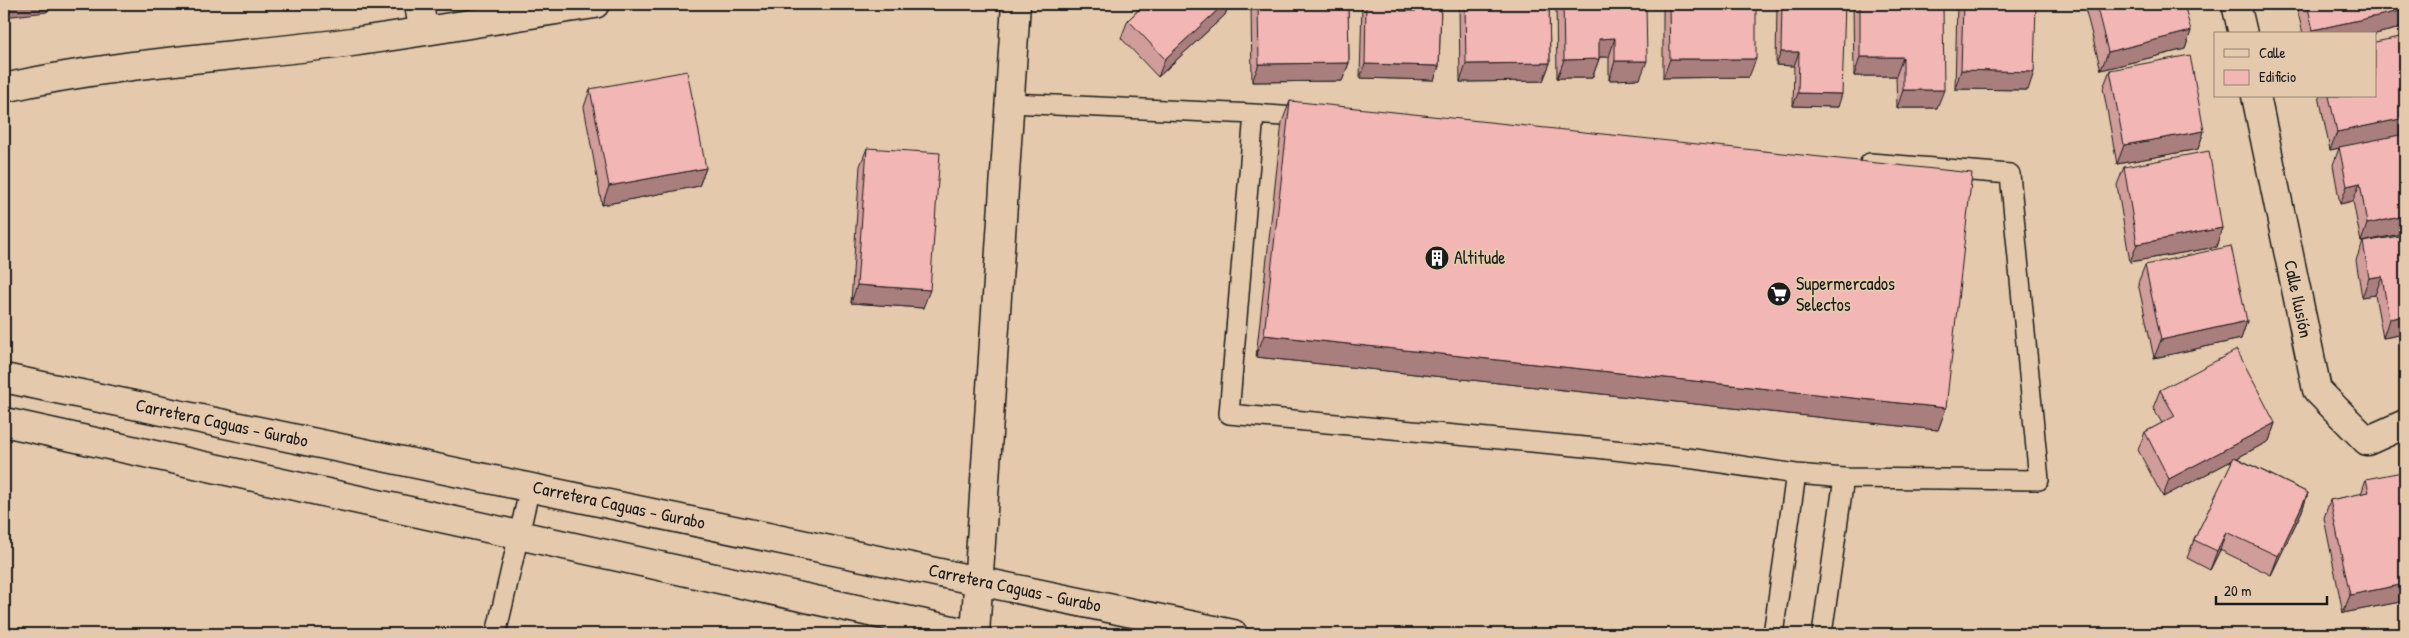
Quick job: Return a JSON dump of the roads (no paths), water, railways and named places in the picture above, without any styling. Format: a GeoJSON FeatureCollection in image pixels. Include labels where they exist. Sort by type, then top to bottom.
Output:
{"type":"FeatureCollection","features":[{"type":"Feature","properties":{"kind":"main road"},"geometry":{"type":"LineString","coordinates":[[4,88],[62,76],[353,42],[421,17],[595,4]]}},
{"type":"Feature","properties":{"kind":"main road"},"geometry":{"type":"LineString","coordinates":[[975,634],[1016,4]]}},
{"type":"Feature","properties":{"kind":"main road"},"geometry":{"type":"LineString","coordinates":[[2236,4],[2243,32]]}},
{"type":"Feature","properties":{"kind":"main road","name":"Calle Ilusión"},"geometry":{"type":"LineString","coordinates":[[2256,98],[2318,390],[2367,441],[2405,424]]}},
{"type":"Feature","properties":{"kind":"main road","name":"Carretera Caguas - Gurabo"},"geometry":{"type":"LineString","coordinates":[[4,378],[1233,634]]}},
{"type":"Feature","properties":{"kind":"main road"},"geometry":{"type":"LineString","coordinates":[[4,422],[970,634]]}},
{"type":"Feature","properties":{"kind":"lane"},"geometry":{"type":"LineString","coordinates":[[1010,103],[1323,119]]}},
{"type":"Feature","properties":{"kind":"lane"},"geometry":{"type":"LineString","coordinates":[[1254,114],[1229,414],[1500,441],[1596,448],[1696,459],[1796,474],[1844,478],[2039,480],[2010,174],[1851,161]]}},
{"type":"Feature","properties":{"kind":"lane"},"geometry":{"type":"LineString","coordinates":[[1773,634],[1796,474]]}},
{"type":"Feature","properties":{"kind":"lane"},"geometry":{"type":"LineString","coordinates":[[1822,634],[1844,478]]}},
{"type":"Feature","properties":{"kind":"lane"},"geometry":{"type":"LineString","coordinates":[[496,634],[530,487]]}},
{"type":"Feature","properties":{"kind":"place","name":"Altitude"},"geometry":{"type":"Point","coordinates":[1437,258]}},
{"type":"Feature","properties":{"kind":"place","name":"Supermercados Selectos"},"geometry":{"type":"Point","coordinates":[1779,294]}}]}
